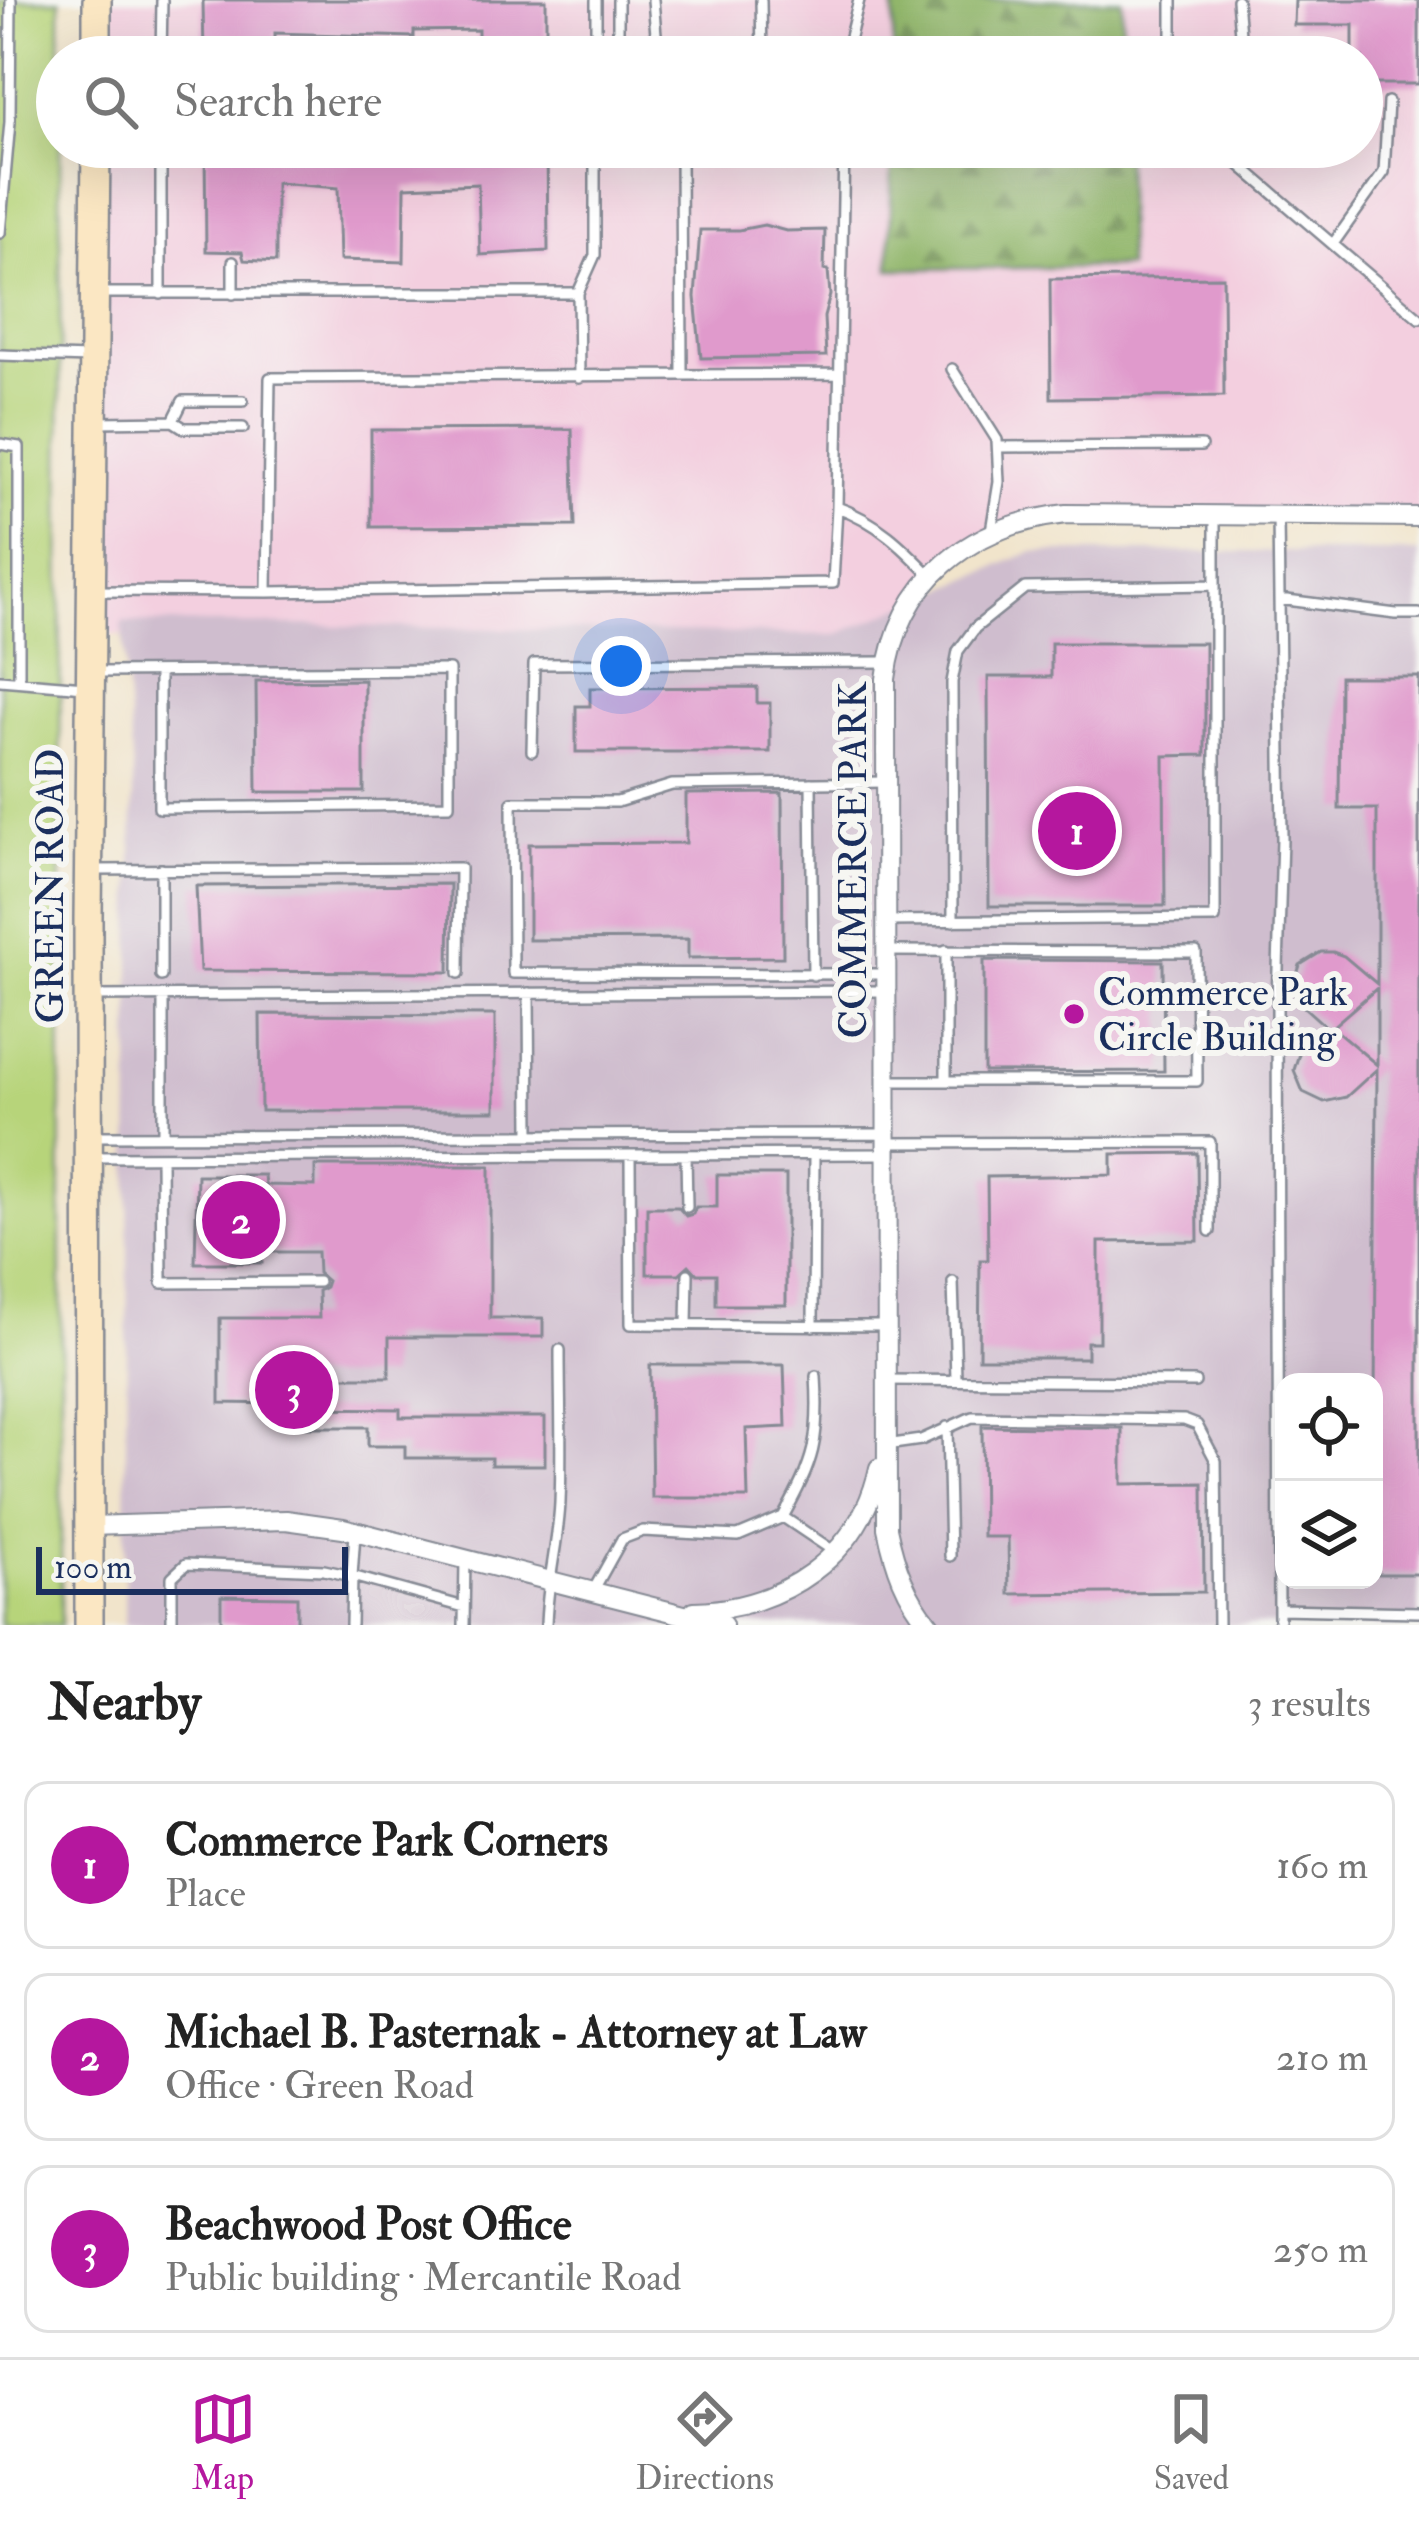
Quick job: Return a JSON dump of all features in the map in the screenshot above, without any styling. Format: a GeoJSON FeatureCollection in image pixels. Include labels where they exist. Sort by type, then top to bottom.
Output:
{"type":"FeatureCollection","features":[{"type":"Feature","properties":{"kind":"main road"},"geometry":{"type":"LineString","coordinates":[[97,0],[97,36]]}},
{"type":"Feature","properties":{"kind":"main road","name":"GREEN ROAD"},"geometry":{"type":"LineString","coordinates":[[89,1625],[88,870],[96,168]]}},
{"type":"Feature","properties":{"kind":"street","name":"COMMERCE PARK"},"geometry":{"type":"LineString","coordinates":[[930,1625],[896,1572],[886,1528],[885,921],[890,647],[905,614],[932,577],[963,547],[1029,518],[1066,514],[1419,517]]}},
{"type":"Feature","properties":{"kind":"street","name":"COMMERCE PARK"},"geometry":{"type":"LineString","coordinates":[[672,1612],[721,1611],[755,1604],[786,1592],[818,1570],[864,1513],[884,1445]]}},
{"type":"Feature","properties":{"kind":"street"},"geometry":{"type":"LineString","coordinates":[[89,1526],[286,1520],[356,1530],[723,1625]]}},
{"type":"Feature","properties":{"kind":"lane"},"geometry":{"type":"LineString","coordinates":[[0,233],[10,122],[11,0]]}},
{"type":"Feature","properties":{"kind":"lane"},"geometry":{"type":"LineString","coordinates":[[161,36],[162,0]]}},
{"type":"Feature","properties":{"kind":"lane"},"geometry":{"type":"LineString","coordinates":[[596,0],[596,36]]}},
{"type":"Feature","properties":{"kind":"lane"},"geometry":{"type":"LineString","coordinates":[[618,0],[618,36]]}},
{"type":"Feature","properties":{"kind":"lane"},"geometry":{"type":"LineString","coordinates":[[652,0],[656,36]]}},
{"type":"Feature","properties":{"kind":"lane"},"geometry":{"type":"LineString","coordinates":[[761,0],[762,36]]}},
{"type":"Feature","properties":{"kind":"lane"},"geometry":{"type":"LineString","coordinates":[[851,36],[860,0]]}},
{"type":"Feature","properties":{"kind":"lane"},"geometry":{"type":"LineString","coordinates":[[1172,0],[1172,36]]}},
{"type":"Feature","properties":{"kind":"lane"},"geometry":{"type":"LineString","coordinates":[[1237,0],[1240,36]]}},
{"type":"Feature","properties":{"kind":"lane"},"geometry":{"type":"LineString","coordinates":[[1334,244],[1384,172],[1388,102]]}},
{"type":"Feature","properties":{"kind":"lane"},"geometry":{"type":"LineString","coordinates":[[160,168],[160,294]]}},
{"type":"Feature","properties":{"kind":"lane"},"geometry":{"type":"LineString","coordinates":[[579,377],[578,293],[596,255],[596,168]]}},
{"type":"Feature","properties":{"kind":"lane"},"geometry":{"type":"LineString","coordinates":[[681,168],[682,376]]}},
{"type":"Feature","properties":{"kind":"lane"},"geometry":{"type":"LineString","coordinates":[[91,591],[833,584],[844,168]]}},
{"type":"Feature","properties":{"kind":"lane"},"geometry":{"type":"LineString","coordinates":[[1244,168],[1419,318]]}},
{"type":"Feature","properties":{"kind":"lane"},"geometry":{"type":"LineString","coordinates":[[233,262],[233,294]]}},
{"type":"Feature","properties":{"kind":"lane"},"geometry":{"type":"LineString","coordinates":[[94,293],[578,293]]}},
{"type":"Feature","properties":{"kind":"lane"},"geometry":{"type":"LineString","coordinates":[[0,355],[93,358]]}},
{"type":"Feature","properties":{"kind":"lane"},"geometry":{"type":"LineString","coordinates":[[952,369],[998,447],[999,482],[991,531]]}},
{"type":"Feature","properties":{"kind":"lane"},"geometry":{"type":"LineString","coordinates":[[267,592],[270,377],[839,374]]}},
{"type":"Feature","properties":{"kind":"lane"},"geometry":{"type":"LineString","coordinates":[[172,421],[183,401],[243,401]]}},
{"type":"Feature","properties":{"kind":"lane"},"geometry":{"type":"LineString","coordinates":[[93,422],[172,421],[184,428],[243,428]]}},
{"type":"Feature","properties":{"kind":"lane"},"geometry":{"type":"LineString","coordinates":[[0,444],[19,447],[19,680]]}},
{"type":"Feature","properties":{"kind":"lane"},"geometry":{"type":"LineString","coordinates":[[998,447],[1201,446]]}},
{"type":"Feature","properties":{"kind":"lane"},"geometry":{"type":"LineString","coordinates":[[837,507],[862,515],[884,530],[932,577]]}},
{"type":"Feature","properties":{"kind":"lane"},"geometry":{"type":"LineString","coordinates":[[885,921],[1215,918],[1215,516]]}},
{"type":"Feature","properties":{"kind":"lane"},"geometry":{"type":"LineString","coordinates":[[1278,516],[1282,838],[1277,1002],[1279,1625]]}},
{"type":"Feature","properties":{"kind":"lane"},"geometry":{"type":"LineString","coordinates":[[953,921],[952,682],[958,652],[975,628],[1025,588],[1215,586]]}},
{"type":"Feature","properties":{"kind":"lane"},"geometry":{"type":"LineString","coordinates":[[1280,599],[1419,614]]}},
{"type":"Feature","properties":{"kind":"lane"},"geometry":{"type":"LineString","coordinates":[[532,751],[533,664],[888,662]]}},
{"type":"Feature","properties":{"kind":"lane"},"geometry":{"type":"LineString","coordinates":[[0,680],[90,680],[159,672],[449,670],[449,805],[159,808],[159,672]]}},
{"type":"Feature","properties":{"kind":"lane"},"geometry":{"type":"LineString","coordinates":[[885,982],[813,975],[513,973],[512,802],[617,802],[672,785],[886,782]]}},
{"type":"Feature","properties":{"kind":"lane"},"geometry":{"type":"LineString","coordinates":[[811,783],[813,975]]}},
{"type":"Feature","properties":{"kind":"lane"},"geometry":{"type":"LineString","coordinates":[[88,870],[460,868],[459,973]]}},
{"type":"Feature","properties":{"kind":"lane"},"geometry":{"type":"LineString","coordinates":[[160,976],[161,869]]}},
{"type":"Feature","properties":{"kind":"lane"},"geometry":{"type":"LineString","coordinates":[[946,950],[946,1081]]}},
{"type":"Feature","properties":{"kind":"lane"},"geometry":{"type":"LineString","coordinates":[[885,951],[1196,952],[1197,1081],[885,1081]]}},
{"type":"Feature","properties":{"kind":"lane"},"geometry":{"type":"LineString","coordinates":[[88,996],[529,993],[885,982]]}},
{"type":"Feature","properties":{"kind":"lane"},"geometry":{"type":"LineString","coordinates":[[529,993],[530,1135]]}},
{"type":"Feature","properties":{"kind":"lane"},"geometry":{"type":"LineString","coordinates":[[163,995],[163,1136]]}},
{"type":"Feature","properties":{"kind":"lane"},"geometry":{"type":"LineString","coordinates":[[88,1147],[163,1136],[530,1135],[884,1144],[1210,1142],[1210,1231]]}},
{"type":"Feature","properties":{"kind":"lane"},"geometry":{"type":"LineString","coordinates":[[88,1147],[161,1157],[630,1156],[814,1155],[884,1144]]}},
{"type":"Feature","properties":{"kind":"lane"},"geometry":{"type":"LineString","coordinates":[[686,1155],[687,1207]]}},
{"type":"Feature","properties":{"kind":"lane"},"geometry":{"type":"LineString","coordinates":[[813,1326],[814,1155]]}},
{"type":"Feature","properties":{"kind":"lane"},"geometry":{"type":"LineString","coordinates":[[630,1156],[631,1324],[884,1326]]}},
{"type":"Feature","properties":{"kind":"lane"},"geometry":{"type":"LineString","coordinates":[[161,1157],[162,1283],[318,1282]]}},
{"type":"Feature","properties":{"kind":"lane"},"geometry":{"type":"LineString","coordinates":[[687,1324],[688,1274]]}},
{"type":"Feature","properties":{"kind":"lane"},"geometry":{"type":"LineString","coordinates":[[953,1282],[956,1378]]}},
{"type":"Feature","properties":{"kind":"lane"},"geometry":{"type":"LineString","coordinates":[[546,1625],[547,1580],[557,1543],[560,1501],[560,1350]]}},
{"type":"Feature","properties":{"kind":"lane"},"geometry":{"type":"LineString","coordinates":[[593,1591],[622,1540],[643,1531],[738,1536],[783,1517],[810,1469],[819,1426],[816,1376]]}},
{"type":"Feature","properties":{"kind":"lane"},"geometry":{"type":"LineString","coordinates":[[884,1380],[1195,1382]]}},
{"type":"Feature","properties":{"kind":"lane"},"geometry":{"type":"LineString","coordinates":[[884,1445],[921,1440],[972,1417],[1184,1420],[1197,1425],[1216,1461],[1218,1625]]}},
{"type":"Feature","properties":{"kind":"lane"},"geometry":{"type":"LineString","coordinates":[[947,1427],[950,1556]]}},
{"type":"Feature","properties":{"kind":"lane"},"geometry":{"type":"LineString","coordinates":[[783,1517],[835,1552]]}},
{"type":"Feature","properties":{"kind":"lane"},"geometry":{"type":"LineString","coordinates":[[351,1625],[356,1530]]}},
{"type":"Feature","properties":{"kind":"lane"},"geometry":{"type":"LineString","coordinates":[[464,1625],[465,1558]]}},
{"type":"Feature","properties":{"kind":"lane"},"geometry":{"type":"LineString","coordinates":[[172,1625],[172,1576],[187,1564],[324,1570],[464,1607]]}},
{"type":"Feature","properties":{"kind":"lane"},"geometry":{"type":"LineString","coordinates":[[1279,1609],[1419,1612]]}},
{"type":"Feature","properties":{"kind":"shaded area"},"geometry":{"type":"Polygon","coordinates":[[[96,0],[894,0],[893,36],[96,36],[96,0]]]}},
{"type":"Feature","properties":{"kind":"shaded area"},"geometry":{"type":"Polygon","coordinates":[[[1122,0],[1419,0],[1419,517],[1066,514],[991,531],[905,614],[836,635],[90,635],[94,168],[892,168],[890,268],[1127,266],[1125,168],[1383,168],[1383,36],[1123,36],[1122,0]]]}},
{"type":"Feature","properties":{"kind":"shaded area"},"geometry":{"type":"Polygon","coordinates":[[[1031,552],[1419,552],[1419,1625],[124,1625],[133,772],[122,622],[836,635],[1031,552]]]}},
{"type":"Feature","properties":{"kind":"green space"},"geometry":{"type":"Polygon","coordinates":[[[0,0],[60,0],[60,36],[36,36],[36,168],[60,168],[61,1625],[0,1625],[0,0]]]}},
{"type":"Feature","properties":{"kind":"green space"},"geometry":{"type":"Polygon","coordinates":[[[894,0],[1122,0],[1123,36],[893,36],[894,0]]]}},
{"type":"Feature","properties":{"kind":"green space"},"geometry":{"type":"Polygon","coordinates":[[[892,168],[1125,168],[1127,267],[890,269],[892,168]]]}},
{"type":"Feature","properties":{"kind":"building"},"geometry":{"type":"Polygon","coordinates":[[[203,0],[546,0],[546,36],[478,36],[478,30],[414,31],[414,36],[204,36],[203,0]]]}},
{"type":"Feature","properties":{"kind":"building"},"geometry":{"type":"Polygon","coordinates":[[[1295,0],[1419,0],[1419,84],[1383,84],[1383,36],[1353,36],[1353,25],[1294,25],[1295,0]]]}},
{"type":"Feature","properties":{"kind":"building"},"geometry":{"type":"Polygon","coordinates":[[[205,168],[547,168],[548,251],[480,255],[478,184],[405,187],[404,262],[340,260],[338,188],[276,183],[276,262],[244,260],[242,252],[206,251],[205,168]]]}},
{"type":"Feature","properties":{"kind":"building"},"geometry":{"type":"Polygon","coordinates":[[[764,225],[786,231],[825,230],[824,270],[828,270],[830,295],[824,317],[826,356],[701,358],[695,297],[700,230],[764,225]]]}},
{"type":"Feature","properties":{"kind":"building"},"geometry":{"type":"Polygon","coordinates":[[[1223,277],[1224,396],[1051,398],[1050,279],[1223,277]]]}},
{"type":"Feature","properties":{"kind":"building"},"geometry":{"type":"Polygon","coordinates":[[[572,429],[575,526],[371,527],[371,430],[572,429]]]}},
{"type":"Feature","properties":{"kind":"building"},"geometry":{"type":"Polygon","coordinates":[[[1051,643],[1205,643],[1205,755],[1164,756],[1165,906],[989,906],[988,677],[1051,677],[1051,643]]]}},
{"type":"Feature","properties":{"kind":"building"},"geometry":{"type":"Polygon","coordinates":[[[1340,677],[1419,677],[1419,1574],[1383,1574],[1383,1373],[1375,1373],[1377,1069],[1346,1097],[1324,1102],[1303,1092],[1294,1070],[1301,1047],[1325,1026],[1296,1000],[1293,988],[1300,965],[1321,952],[1333,952],[1377,984],[1377,809],[1339,809],[1340,677]],[[1377,988],[1332,1027],[1377,1065],[1377,988]]]}},
{"type":"Feature","properties":{"kind":"building"},"geometry":{"type":"Polygon","coordinates":[[[364,680],[364,792],[257,792],[256,681],[364,680]]]}},
{"type":"Feature","properties":{"kind":"building"},"geometry":{"type":"Polygon","coordinates":[[[757,687],[757,703],[770,703],[770,752],[576,752],[576,706],[590,706],[590,688],[757,687]]]}},
{"type":"Feature","properties":{"kind":"building"},"geometry":{"type":"Polygon","coordinates":[[[782,793],[783,957],[688,958],[688,939],[529,940],[529,844],[686,843],[686,794],[782,793]]]}},
{"type":"Feature","properties":{"kind":"building"},"geometry":{"type":"Polygon","coordinates":[[[450,884],[449,972],[200,971],[196,886],[450,884]]]}},
{"type":"Feature","properties":{"kind":"building","name":"Commerce Park Circle Building"},"geometry":{"type":"Polygon","coordinates":[[[984,960],[1163,961],[1164,1071],[984,1072],[984,960]]]}},
{"type":"Feature","properties":{"kind":"building"},"geometry":{"type":"Polygon","coordinates":[[[260,1014],[495,1015],[495,1111],[261,1111],[260,1014]]]}},
{"type":"Feature","properties":{"kind":"building"},"geometry":{"type":"Polygon","coordinates":[[[1197,1153],[1198,1241],[1099,1242],[1099,1342],[1087,1342],[1087,1358],[979,1358],[980,1260],[988,1260],[987,1177],[1112,1175],[1112,1154],[1197,1153]]]}},
{"type":"Feature","properties":{"kind":"building"},"geometry":{"type":"Polygon","coordinates":[[[315,1166],[490,1166],[490,1318],[543,1318],[543,1337],[389,1337],[389,1377],[292,1377],[291,1404],[220,1403],[220,1318],[319,1318],[318,1291],[327,1281],[318,1273],[317,1252],[262,1252],[262,1263],[195,1263],[197,1175],[264,1175],[265,1185],[315,1186],[315,1166]]]}},
{"type":"Feature","properties":{"kind":"building"},"geometry":{"type":"Polygon","coordinates":[[[717,1175],[786,1175],[786,1305],[716,1305],[716,1274],[697,1274],[689,1265],[679,1274],[647,1274],[647,1207],[678,1207],[686,1216],[696,1207],[717,1207],[717,1175]]]}},
{"type":"Feature","properties":{"kind":"building"},"geometry":{"type":"Polygon","coordinates":[[[650,1365],[784,1365],[786,1427],[746,1429],[748,1498],[652,1498],[650,1365]]]}},
{"type":"Feature","properties":{"kind":"building"},"geometry":{"type":"Polygon","coordinates":[[[306,1408],[400,1409],[400,1417],[545,1417],[545,1465],[491,1465],[491,1458],[405,1458],[405,1446],[368,1446],[368,1427],[306,1427],[306,1408]]]}},
{"type":"Feature","properties":{"kind":"building"},"geometry":{"type":"Polygon","coordinates":[[[982,1426],[1122,1428],[1122,1484],[1203,1483],[1204,1592],[1009,1594],[1008,1537],[983,1537],[982,1426]]]}},
{"type":"Feature","properties":{"kind":"building"},"geometry":{"type":"Polygon","coordinates":[[[221,1596],[297,1597],[297,1625],[221,1625],[221,1596]]]}},
{"type":"Feature","properties":{"kind":"place","name":"Commerce Park Corners"},"geometry":{"type":"Point","coordinates":[1077,831]}},
{"type":"Feature","properties":{"kind":"place","name":"Commerce Park Circle Building"},"geometry":{"type":"Point","coordinates":[1074,1014]}},
{"type":"Feature","properties":{"kind":"place","name":"Michael B. Pasternak - Attorney at Law"},"geometry":{"type":"Point","coordinates":[241,1220]}},
{"type":"Feature","properties":{"kind":"place","name":"Beachwood Post Office"},"geometry":{"type":"Point","coordinates":[294,1390]}}]}
